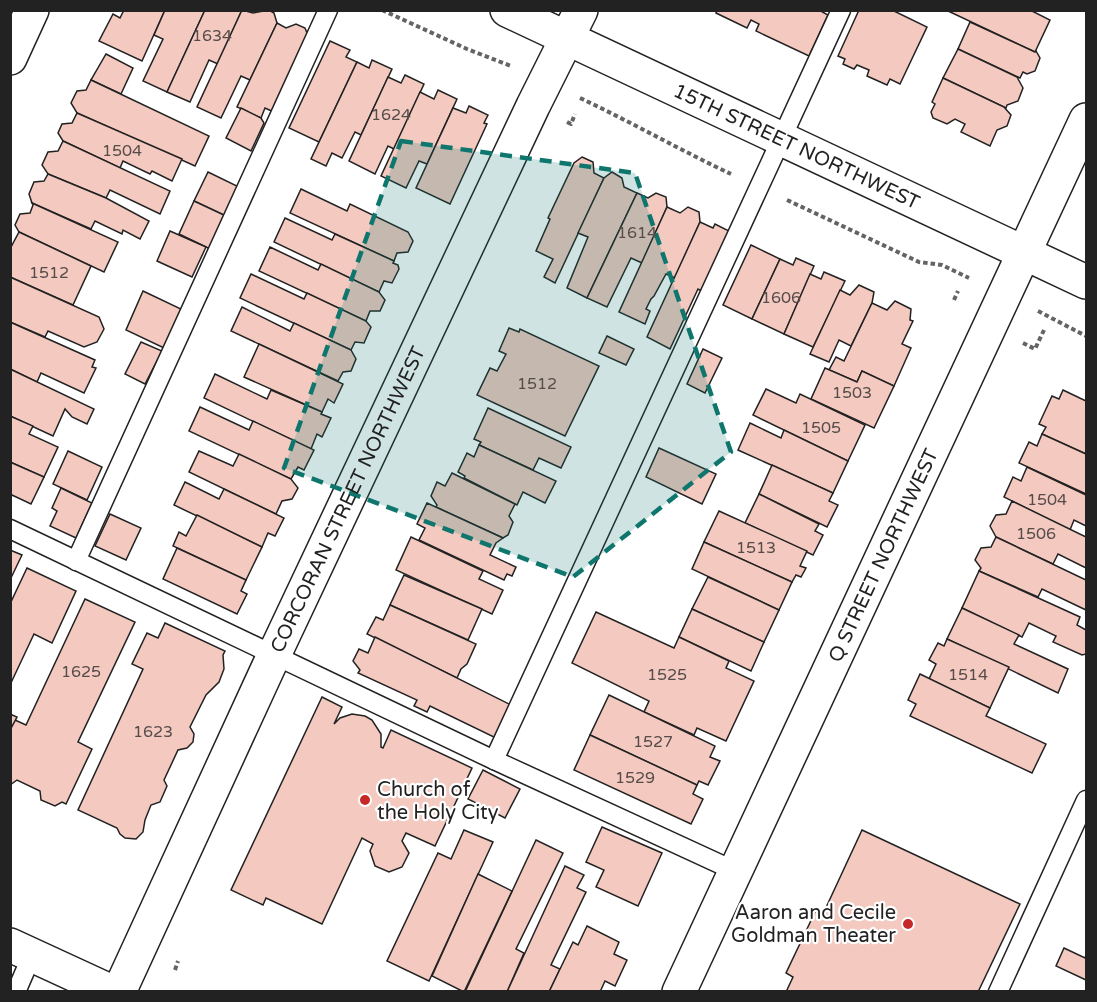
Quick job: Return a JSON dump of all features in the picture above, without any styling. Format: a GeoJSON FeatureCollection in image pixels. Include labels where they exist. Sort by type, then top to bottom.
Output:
{"type":"FeatureCollection","features":[{"type":"Feature","properties":{"kind":"main road"},"geometry":{"type":"LineString","coordinates":[[10,58],[32,10]]}},
{"type":"Feature","properties":{"kind":"main road","name":"15TH STREET NORTHWEST"},"geometry":{"type":"LineString","coordinates":[[507,10],[574,25],[782,139],[1086,282]]}},
{"type":"Feature","properties":{"kind":"main road","name":"CORCORAN STREET NORTHWEST"},"geometry":{"type":"LineString","coordinates":[[118,992],[274,655],[574,25]]}},
{"type":"Feature","properties":{"kind":"main road","name":"Q STREET NORTHWEST"},"geometry":{"type":"LineString","coordinates":[[679,992],[1086,120]]}},
{"type":"Feature","properties":{"kind":"main road"},"geometry":{"type":"LineString","coordinates":[[21,950],[112,992]]}},
{"type":"Feature","properties":{"kind":"lane"},"geometry":{"type":"LineString","coordinates":[[76,561],[328,10]]}},
{"type":"Feature","properties":{"kind":"lane"},"geometry":{"type":"LineString","coordinates":[[494,760],[841,10]]}},
{"type":"Feature","properties":{"kind":"lane"},"geometry":{"type":"LineString","coordinates":[[10,529],[494,760],[735,871]]}},
{"type":"Feature","properties":{"kind":"lane"},"geometry":{"type":"LineString","coordinates":[[998,992],[1086,800]]}},
{"type":"Feature","properties":{"kind":"lane"},"geometry":{"type":"LineString","coordinates":[[16,992],[21,950]]}},
{"type":"Feature","properties":{"kind":"path"},"geometry":{"type":"LineString","coordinates":[[571,124],[575,114]]}},
{"type":"Feature","properties":{"kind":"path"},"geometry":{"type":"LineString","coordinates":[[954,300],[958,291]]}},
{"type":"Feature","properties":{"kind":"path"},"geometry":{"type":"LineString","coordinates":[[1022,343],[1035,349],[1044,330]]}},
{"type":"Feature","properties":{"kind":"highlighted area"},"geometry":{"type":"Polygon","coordinates":[[[401,141],[635,173],[731,452],[573,577],[284,468],[401,141]]]}},
{"type":"Feature","properties":{"kind":"building"},"geometry":{"type":"Polygon","coordinates":[[[124,10],[165,10],[142,61],[99,41],[113,14],[120,18],[124,10]]]}},
{"type":"Feature","properties":{"kind":"building"},"geometry":{"type":"Polygon","coordinates":[[[165,10],[205,10],[167,92],[143,81],[163,39],[154,35],[165,10]]]}},
{"type":"Feature","properties":{"kind":"building"},"geometry":{"type":"Polygon","coordinates":[[[205,10],[242,10],[218,64],[209,60],[190,102],[167,92],[205,10]]]}},
{"type":"Feature","properties":{"kind":"building"},"geometry":{"type":"Polygon","coordinates":[[[242,10],[253,13],[269,10],[274,13],[277,23],[250,80],[241,76],[221,118],[197,107],[242,10]]]}},
{"type":"Feature","properties":{"kind":"building"},"geometry":{"type":"Polygon","coordinates":[[[717,10],[819,10],[828,15],[809,56],[756,31],[759,24],[751,20],[747,28],[716,13],[717,10]]]}},
{"type":"Feature","properties":{"kind":"building"},"geometry":{"type":"Polygon","coordinates":[[[859,10],[892,10],[927,27],[900,84],[890,79],[887,85],[867,76],[869,70],[857,65],[854,69],[843,64],[845,59],[838,56],[859,10]]]}},
{"type":"Feature","properties":{"kind":"building"},"geometry":{"type":"Polygon","coordinates":[[[946,10],[1030,10],[1050,20],[1035,52],[946,10]]]}},
{"type":"Feature","properties":{"kind":"building"},"geometry":{"type":"Polygon","coordinates":[[[970,22],[1036,51],[1040,58],[1035,71],[1027,74],[1023,72],[1020,78],[958,49],[970,22]]]}},
{"type":"Feature","properties":{"kind":"building"},"geometry":{"type":"Polygon","coordinates":[[[277,23],[286,28],[296,24],[305,28],[310,40],[276,113],[265,108],[261,118],[237,107],[277,23]]]}},
{"type":"Feature","properties":{"kind":"building"},"geometry":{"type":"Polygon","coordinates":[[[330,41],[350,50],[346,57],[357,62],[319,142],[289,128],[330,41]]]}},
{"type":"Feature","properties":{"kind":"building"},"geometry":{"type":"Polygon","coordinates":[[[958,49],[1017,77],[1023,88],[1018,101],[1007,105],[1006,108],[943,78],[958,49]]]}},
{"type":"Feature","properties":{"kind":"building"},"geometry":{"type":"Polygon","coordinates":[[[106,54],[133,68],[121,94],[91,80],[106,54]]]}},
{"type":"Feature","properties":{"kind":"building"},"geometry":{"type":"Polygon","coordinates":[[[372,60],[392,69],[361,135],[355,132],[342,158],[332,153],[326,166],[311,159],[357,62],[369,68],[372,60]]]}},
{"type":"Feature","properties":{"kind":"building"},"geometry":{"type":"Polygon","coordinates":[[[405,75],[424,84],[394,149],[388,146],[375,174],[349,161],[388,77],[401,83],[405,75]]]}},
{"type":"Feature","properties":{"kind":"building"},"geometry":{"type":"Polygon","coordinates":[[[943,78],[1004,107],[1011,115],[1007,126],[997,130],[990,146],[961,132],[965,124],[955,119],[947,124],[933,118],[931,112],[935,104],[932,102],[943,78]]]}},
{"type":"Feature","properties":{"kind":"building"},"geometry":{"type":"Polygon","coordinates":[[[91,80],[209,136],[195,166],[77,113],[71,103],[77,91],[86,90],[91,80]]]}},
{"type":"Feature","properties":{"kind":"building"},"geometry":{"type":"Polygon","coordinates":[[[438,90],[457,99],[427,164],[419,161],[406,188],[381,176],[420,92],[434,99],[438,90]]]}},
{"type":"Feature","properties":{"kind":"building"},"geometry":{"type":"Polygon","coordinates":[[[469,106],[488,115],[484,123],[487,124],[450,204],[416,188],[453,108],[466,113],[469,106]]]}},
{"type":"Feature","properties":{"kind":"building"},"geometry":{"type":"Polygon","coordinates":[[[241,108],[261,118],[264,123],[251,151],[226,138],[241,108]]]}},
{"type":"Feature","properties":{"kind":"building"},"geometry":{"type":"Polygon","coordinates":[[[77,113],[182,159],[172,181],[152,171],[150,174],[123,161],[120,168],[63,141],[58,133],[62,124],[72,123],[77,113]]]}},
{"type":"Feature","properties":{"kind":"building"},"geometry":{"type":"Polygon","coordinates":[[[63,141],[170,191],[160,214],[110,190],[106,198],[48,174],[42,165],[48,152],[58,151],[63,141]]]}},
{"type":"Feature","properties":{"kind":"building"},"geometry":{"type":"Polygon","coordinates":[[[582,157],[593,162],[594,173],[604,178],[555,283],[544,277],[553,259],[536,251],[550,219],[548,218],[574,163],[582,157]]]}},
{"type":"Feature","properties":{"kind":"building"},"geometry":{"type":"Polygon","coordinates":[[[208,172],[239,187],[226,216],[194,201],[208,172]]]}},
{"type":"Feature","properties":{"kind":"building"},"geometry":{"type":"Polygon","coordinates":[[[612,172],[622,178],[624,187],[637,193],[587,298],[567,288],[588,237],[578,233],[604,178],[612,172]]]}},
{"type":"Feature","properties":{"kind":"building"},"geometry":{"type":"Polygon","coordinates":[[[48,174],[106,198],[149,221],[140,239],[123,230],[122,234],[95,221],[91,229],[32,203],[29,194],[34,182],[44,181],[48,174]]]}},
{"type":"Feature","properties":{"kind":"building"},"geometry":{"type":"Polygon","coordinates":[[[301,189],[347,211],[350,204],[408,232],[413,241],[408,252],[397,253],[394,261],[290,213],[301,189]]]}},
{"type":"Feature","properties":{"kind":"building"},"geometry":{"type":"Polygon","coordinates":[[[637,193],[648,198],[656,193],[666,197],[667,207],[642,263],[631,258],[607,307],[587,298],[637,193]]]}},
{"type":"Feature","properties":{"kind":"building"},"geometry":{"type":"Polygon","coordinates":[[[194,201],[226,216],[210,249],[179,234],[194,201]]]}},
{"type":"Feature","properties":{"kind":"building"},"geometry":{"type":"Polygon","coordinates":[[[32,203],[118,242],[104,272],[19,232],[15,225],[20,214],[30,213],[32,203]]]}},
{"type":"Feature","properties":{"kind":"building"},"geometry":{"type":"Polygon","coordinates":[[[667,207],[680,213],[688,207],[699,212],[700,222],[675,278],[666,274],[651,299],[646,309],[650,311],[645,324],[619,312],[667,207]]]}},
{"type":"Feature","properties":{"kind":"building"},"geometry":{"type":"Polygon","coordinates":[[[285,218],[332,240],[335,234],[394,261],[393,263],[398,265],[399,269],[392,283],[384,281],[379,292],[274,242],[285,218]]]}},
{"type":"Feature","properties":{"kind":"building"},"geometry":{"type":"Polygon","coordinates":[[[700,222],[713,228],[715,224],[731,232],[707,294],[698,289],[670,349],[647,337],[700,222]]]}},
{"type":"Feature","properties":{"kind":"building"},"geometry":{"type":"Polygon","coordinates":[[[170,231],[206,247],[192,277],[157,261],[170,231]]]}},
{"type":"Feature","properties":{"kind":"building"},"geometry":{"type":"Polygon","coordinates":[[[19,232],[91,266],[73,305],[10,277],[10,249],[19,232]]]}},
{"type":"Feature","properties":{"kind":"building"},"geometry":{"type":"Polygon","coordinates":[[[751,245],[780,259],[752,319],[723,305],[751,245]]]}},
{"type":"Feature","properties":{"kind":"building"},"geometry":{"type":"Polygon","coordinates":[[[270,247],[318,270],[321,264],[379,292],[385,300],[380,311],[370,311],[366,321],[259,271],[270,247]]]}},
{"type":"Feature","properties":{"kind":"building"},"geometry":{"type":"Polygon","coordinates":[[[796,258],[814,266],[784,334],[752,319],[780,259],[793,265],[796,258]]]}},
{"type":"Feature","properties":{"kind":"building"},"geometry":{"type":"Polygon","coordinates":[[[824,272],[845,281],[813,347],[784,334],[810,274],[821,279],[824,272]]]}},
{"type":"Feature","properties":{"kind":"building"},"geometry":{"type":"Polygon","coordinates":[[[251,274],[304,299],[307,293],[366,321],[371,327],[364,343],[355,342],[351,350],[240,298],[251,274]]]}},
{"type":"Feature","properties":{"kind":"building"},"geometry":{"type":"Polygon","coordinates":[[[10,277],[99,317],[104,329],[97,342],[84,347],[48,331],[45,337],[10,322],[10,277]]]}},
{"type":"Feature","properties":{"kind":"building"},"geometry":{"type":"Polygon","coordinates":[[[859,285],[874,292],[872,303],[851,346],[839,340],[829,362],[810,354],[840,290],[850,295],[859,285]]]}},
{"type":"Feature","properties":{"kind":"building"},"geometry":{"type":"Polygon","coordinates":[[[143,291],[181,309],[164,348],[126,330],[143,291]]]}},
{"type":"Feature","properties":{"kind":"building"},"geometry":{"type":"Polygon","coordinates":[[[895,301],[911,309],[910,320],[913,321],[902,344],[911,348],[894,386],[862,371],[857,382],[829,370],[836,357],[844,361],[872,303],[887,310],[895,301]]]}},
{"type":"Feature","properties":{"kind":"building"},"geometry":{"type":"Polygon","coordinates":[[[242,307],[290,331],[294,323],[351,350],[356,359],[351,371],[343,372],[338,381],[231,331],[242,307]]]}},
{"type":"Feature","properties":{"kind":"building"},"geometry":{"type":"Polygon","coordinates":[[[10,322],[95,360],[92,367],[96,368],[84,393],[41,373],[37,382],[10,369],[10,322]]]}},
{"type":"Feature","properties":{"kind":"building"},"geometry":{"type":"Polygon","coordinates":[[[509,328],[519,332],[520,329],[599,366],[565,436],[477,395],[490,368],[497,371],[506,354],[499,351],[509,328]]]}},
{"type":"Feature","properties":{"kind":"building"},"geometry":{"type":"Polygon","coordinates":[[[607,336],[634,349],[626,365],[599,353],[607,336]]]}},
{"type":"Feature","properties":{"kind":"building"},"geometry":{"type":"Polygon","coordinates":[[[141,342],[162,351],[145,384],[125,374],[141,342]]]}},
{"type":"Feature","properties":{"kind":"building"},"geometry":{"type":"Polygon","coordinates":[[[259,344],[343,384],[334,403],[328,399],[322,412],[244,377],[259,344]]]}},
{"type":"Feature","properties":{"kind":"building"},"geometry":{"type":"Polygon","coordinates":[[[703,349],[722,358],[705,393],[687,384],[703,349]]]}},
{"type":"Feature","properties":{"kind":"building"},"geometry":{"type":"Polygon","coordinates":[[[825,368],[857,382],[862,371],[894,386],[874,428],[811,399],[825,368]]]}},
{"type":"Feature","properties":{"kind":"building"},"geometry":{"type":"Polygon","coordinates":[[[10,369],[94,409],[87,424],[72,417],[65,409],[53,436],[10,416],[10,369]]]}},
{"type":"Feature","properties":{"kind":"building"},"geometry":{"type":"Polygon","coordinates":[[[215,374],[267,399],[271,390],[322,412],[321,414],[331,418],[322,437],[317,434],[311,449],[204,398],[215,374]]]}},
{"type":"Feature","properties":{"kind":"building"},"geometry":{"type":"Polygon","coordinates":[[[766,389],[796,403],[800,394],[865,425],[848,461],[753,415],[766,389]]]}},
{"type":"Feature","properties":{"kind":"building"},"geometry":{"type":"Polygon","coordinates":[[[1063,390],[1086,401],[1086,454],[1042,434],[1046,427],[1039,424],[1052,396],[1059,399],[1063,390]]]}},
{"type":"Feature","properties":{"kind":"building"},"geometry":{"type":"Polygon","coordinates":[[[200,407],[249,430],[253,421],[314,450],[304,470],[298,467],[291,479],[189,431],[200,407]]]}},
{"type":"Feature","properties":{"kind":"building"},"geometry":{"type":"Polygon","coordinates":[[[488,408],[571,447],[561,468],[539,458],[533,470],[479,445],[481,442],[474,439],[488,408]]]}},
{"type":"Feature","properties":{"kind":"building"},"geometry":{"type":"Polygon","coordinates":[[[10,416],[33,426],[29,434],[58,447],[44,477],[10,462],[10,416]]]}},
{"type":"Feature","properties":{"kind":"building"},"geometry":{"type":"Polygon","coordinates":[[[750,423],[781,438],[784,430],[848,461],[833,493],[738,450],[750,423]]]}},
{"type":"Feature","properties":{"kind":"building"},"geometry":{"type":"Polygon","coordinates":[[[1042,434],[1086,454],[1086,494],[1019,463],[1029,442],[1037,446],[1042,434]]]}},
{"type":"Feature","properties":{"kind":"building"},"geometry":{"type":"Polygon","coordinates":[[[479,445],[556,481],[545,503],[523,492],[517,505],[464,478],[465,476],[458,472],[467,453],[474,457],[479,445]]]}},
{"type":"Feature","properties":{"kind":"building"},"geometry":{"type":"Polygon","coordinates":[[[659,448],[716,474],[702,504],[646,477],[659,448]]]}},
{"type":"Feature","properties":{"kind":"building"},"geometry":{"type":"Polygon","coordinates":[[[68,451],[102,467],[87,500],[53,484],[68,451]]]}},
{"type":"Feature","properties":{"kind":"building"},"geometry":{"type":"Polygon","coordinates":[[[199,451],[233,466],[239,454],[291,479],[298,488],[292,499],[282,501],[276,514],[189,472],[199,451]]]}},
{"type":"Feature","properties":{"kind":"building"},"geometry":{"type":"Polygon","coordinates":[[[10,462],[44,477],[31,504],[12,495],[10,498],[10,462]]]}},
{"type":"Feature","properties":{"kind":"building"},"geometry":{"type":"Polygon","coordinates":[[[772,465],[833,493],[829,501],[838,505],[827,527],[759,494],[772,465]]]}},
{"type":"Feature","properties":{"kind":"building"},"geometry":{"type":"Polygon","coordinates":[[[1027,467],[1086,495],[1086,526],[1074,520],[1070,530],[1004,497],[1013,477],[1021,481],[1027,467]]]}},
{"type":"Feature","properties":{"kind":"building"},"geometry":{"type":"Polygon","coordinates":[[[452,473],[515,504],[509,516],[513,522],[508,535],[503,538],[436,507],[431,496],[437,482],[445,486],[452,473]]]}},
{"type":"Feature","properties":{"kind":"building"},"geometry":{"type":"Polygon","coordinates":[[[185,482],[219,499],[224,489],[284,518],[275,536],[268,533],[262,547],[174,505],[185,482]]]}},
{"type":"Feature","properties":{"kind":"building"},"geometry":{"type":"Polygon","coordinates":[[[61,488],[92,503],[76,538],[50,526],[57,511],[52,508],[61,488]]]}},
{"type":"Feature","properties":{"kind":"building"},"geometry":{"type":"Polygon","coordinates":[[[759,494],[819,524],[815,531],[823,535],[813,555],[745,523],[759,494]]]}},
{"type":"Feature","properties":{"kind":"building"},"geometry":{"type":"Polygon","coordinates":[[[1012,501],[1086,537],[1086,568],[1058,554],[1053,564],[996,537],[990,526],[996,515],[1006,514],[1012,501]]]}},
{"type":"Feature","properties":{"kind":"building"},"geometry":{"type":"Polygon","coordinates":[[[427,503],[503,538],[496,543],[490,555],[516,567],[512,576],[507,574],[504,580],[419,540],[425,528],[417,524],[427,503]]]}},
{"type":"Feature","properties":{"kind":"building"},"geometry":{"type":"Polygon","coordinates":[[[719,511],[807,551],[800,566],[806,568],[801,577],[796,575],[792,582],[704,542],[719,511]]]}},
{"type":"Feature","properties":{"kind":"building"},"geometry":{"type":"Polygon","coordinates":[[[110,514],[141,528],[126,560],[95,546],[110,514]]]}},
{"type":"Feature","properties":{"kind":"building"},"geometry":{"type":"Polygon","coordinates":[[[197,515],[262,547],[246,580],[173,546],[179,532],[186,536],[197,515]]]}},
{"type":"Feature","properties":{"kind":"building"},"geometry":{"type":"Polygon","coordinates":[[[411,537],[483,571],[479,579],[503,590],[492,614],[396,570],[411,537]]]}},
{"type":"Feature","properties":{"kind":"building"},"geometry":{"type":"Polygon","coordinates":[[[996,537],[1086,580],[1086,610],[1042,589],[1038,597],[979,571],[981,568],[975,560],[981,548],[991,547],[996,537]]]}},
{"type":"Feature","properties":{"kind":"building"},"geometry":{"type":"Polygon","coordinates":[[[704,542],[792,582],[779,610],[692,569],[704,542]]]}},
{"type":"Feature","properties":{"kind":"building"},"geometry":{"type":"Polygon","coordinates":[[[177,548],[246,580],[241,591],[247,594],[237,614],[163,579],[177,548]]]}},
{"type":"Feature","properties":{"kind":"building"},"geometry":{"type":"Polygon","coordinates":[[[10,550],[22,555],[10,580],[10,550]]]}},
{"type":"Feature","properties":{"kind":"building"},"geometry":{"type":"Polygon","coordinates":[[[27,568],[76,591],[52,643],[34,634],[10,685],[10,604],[27,568]]]}},
{"type":"Feature","properties":{"kind":"building"},"geometry":{"type":"Polygon","coordinates":[[[979,571],[1080,617],[1077,625],[1086,630],[1086,654],[1082,655],[1053,642],[1056,636],[1029,623],[1022,637],[962,608],[979,571]]]}},
{"type":"Feature","properties":{"kind":"building"},"geometry":{"type":"Polygon","coordinates":[[[404,575],[482,609],[468,640],[390,605],[404,575]]]}},
{"type":"Feature","properties":{"kind":"building"},"geometry":{"type":"Polygon","coordinates":[[[708,577],[779,610],[764,642],[692,609],[708,577]]]}},
{"type":"Feature","properties":{"kind":"building"},"geometry":{"type":"Polygon","coordinates":[[[85,599],[135,622],[78,742],[92,749],[66,804],[62,802],[55,806],[41,800],[40,791],[17,780],[10,785],[10,730],[15,720],[26,725],[85,599]]]}},
{"type":"Feature","properties":{"kind":"building"},"geometry":{"type":"Polygon","coordinates":[[[390,605],[476,644],[467,664],[461,669],[457,678],[367,634],[376,617],[383,620],[390,605]]]}},
{"type":"Feature","properties":{"kind":"building"},"geometry":{"type":"Polygon","coordinates":[[[962,608],[1019,635],[1014,644],[1068,669],[1058,693],[947,639],[962,608]]]}},
{"type":"Feature","properties":{"kind":"building"},"geometry":{"type":"Polygon","coordinates":[[[692,609],[764,642],[751,671],[679,637],[692,609]]]}},
{"type":"Feature","properties":{"kind":"building"},"geometry":{"type":"Polygon","coordinates":[[[596,612],[674,648],[679,637],[729,661],[726,668],[754,681],[726,741],[697,728],[694,735],[644,712],[649,701],[572,663],[596,612]]]}},
{"type":"Feature","properties":{"kind":"building"},"geometry":{"type":"Polygon","coordinates":[[[165,623],[225,651],[224,669],[219,682],[206,695],[190,727],[194,734],[193,742],[187,748],[178,750],[164,780],[167,786],[160,802],[151,805],[143,832],[136,839],[125,838],[117,828],[78,810],[143,669],[132,664],[147,633],[158,638],[165,623]]]}},
{"type":"Feature","properties":{"kind":"building"},"geometry":{"type":"Polygon","coordinates":[[[375,637],[513,706],[500,740],[430,706],[427,712],[414,706],[417,700],[358,673],[360,670],[353,661],[359,649],[368,653],[375,637]]]}},
{"type":"Feature","properties":{"kind":"building"},"geometry":{"type":"Polygon","coordinates":[[[947,639],[1009,667],[990,708],[929,679],[936,664],[929,660],[938,643],[944,646],[947,639]]]}},
{"type":"Feature","properties":{"kind":"building"},"geometry":{"type":"Polygon","coordinates":[[[920,674],[990,708],[986,716],[1046,744],[1032,773],[910,716],[916,704],[908,700],[920,674]]]}},
{"type":"Feature","properties":{"kind":"building"},"geometry":{"type":"Polygon","coordinates":[[[609,695],[715,746],[710,757],[720,761],[708,785],[699,781],[697,785],[590,735],[609,695]]]}},
{"type":"Feature","properties":{"kind":"building","name":"Church of the Holy City"},"geometry":{"type":"Polygon","coordinates":[[[322,697],[342,707],[334,724],[340,718],[352,714],[365,716],[372,720],[381,734],[381,747],[383,748],[391,730],[472,768],[435,846],[406,833],[402,841],[409,853],[402,867],[389,872],[375,866],[370,851],[373,844],[362,838],[322,924],[266,898],[263,905],[231,890],[322,697]]]}},
{"type":"Feature","properties":{"kind":"building"},"geometry":{"type":"Polygon","coordinates":[[[10,714],[17,717],[10,730],[10,714]]]}},
{"type":"Feature","properties":{"kind":"building"},"geometry":{"type":"Polygon","coordinates":[[[590,735],[697,785],[693,794],[703,799],[691,824],[574,770],[590,735]]]}},
{"type":"Feature","properties":{"kind":"building"},"geometry":{"type":"Polygon","coordinates":[[[483,770],[520,789],[505,818],[468,799],[483,770]]]}},
{"type":"Feature","properties":{"kind":"building"},"geometry":{"type":"Polygon","coordinates":[[[602,827],[662,853],[638,906],[596,887],[604,870],[586,862],[602,827]]]}},
{"type":"Feature","properties":{"kind":"building"},"geometry":{"type":"Polygon","coordinates":[[[464,830],[493,842],[429,981],[387,961],[438,853],[451,859],[464,830]]]}},
{"type":"Feature","properties":{"kind":"building"},"geometry":{"type":"Polygon","coordinates":[[[862,830],[1020,904],[978,992],[786,992],[793,977],[786,973],[816,910],[823,914],[862,830]]]}},
{"type":"Feature","properties":{"kind":"building"},"geometry":{"type":"Polygon","coordinates":[[[536,840],[563,853],[516,949],[524,953],[507,992],[465,992],[536,840]]]}},
{"type":"Feature","properties":{"kind":"building"},"geometry":{"type":"Polygon","coordinates":[[[565,866],[584,875],[577,888],[586,892],[551,965],[560,969],[549,992],[507,992],[565,866]]]}},
{"type":"Feature","properties":{"kind":"building"},"geometry":{"type":"Polygon","coordinates":[[[478,874],[512,891],[464,992],[432,976],[478,874]]]}},
{"type":"Feature","properties":{"kind":"building"},"geometry":{"type":"Polygon","coordinates":[[[587,926],[619,942],[614,954],[627,960],[615,986],[605,981],[600,992],[549,992],[573,942],[578,945],[587,926]]]}},
{"type":"Feature","properties":{"kind":"building"},"geometry":{"type":"Polygon","coordinates":[[[1064,948],[1085,958],[1086,955],[1086,980],[1056,966],[1064,948]]]}},
{"type":"Feature","properties":{"kind":"place","name":"Church of the Holy City"},"geometry":{"type":"Point","coordinates":[365,800]}},
{"type":"Feature","properties":{"kind":"place","name":"Aaron and Cecile Goldman Theater"},"geometry":{"type":"Point","coordinates":[908,924]}}]}
